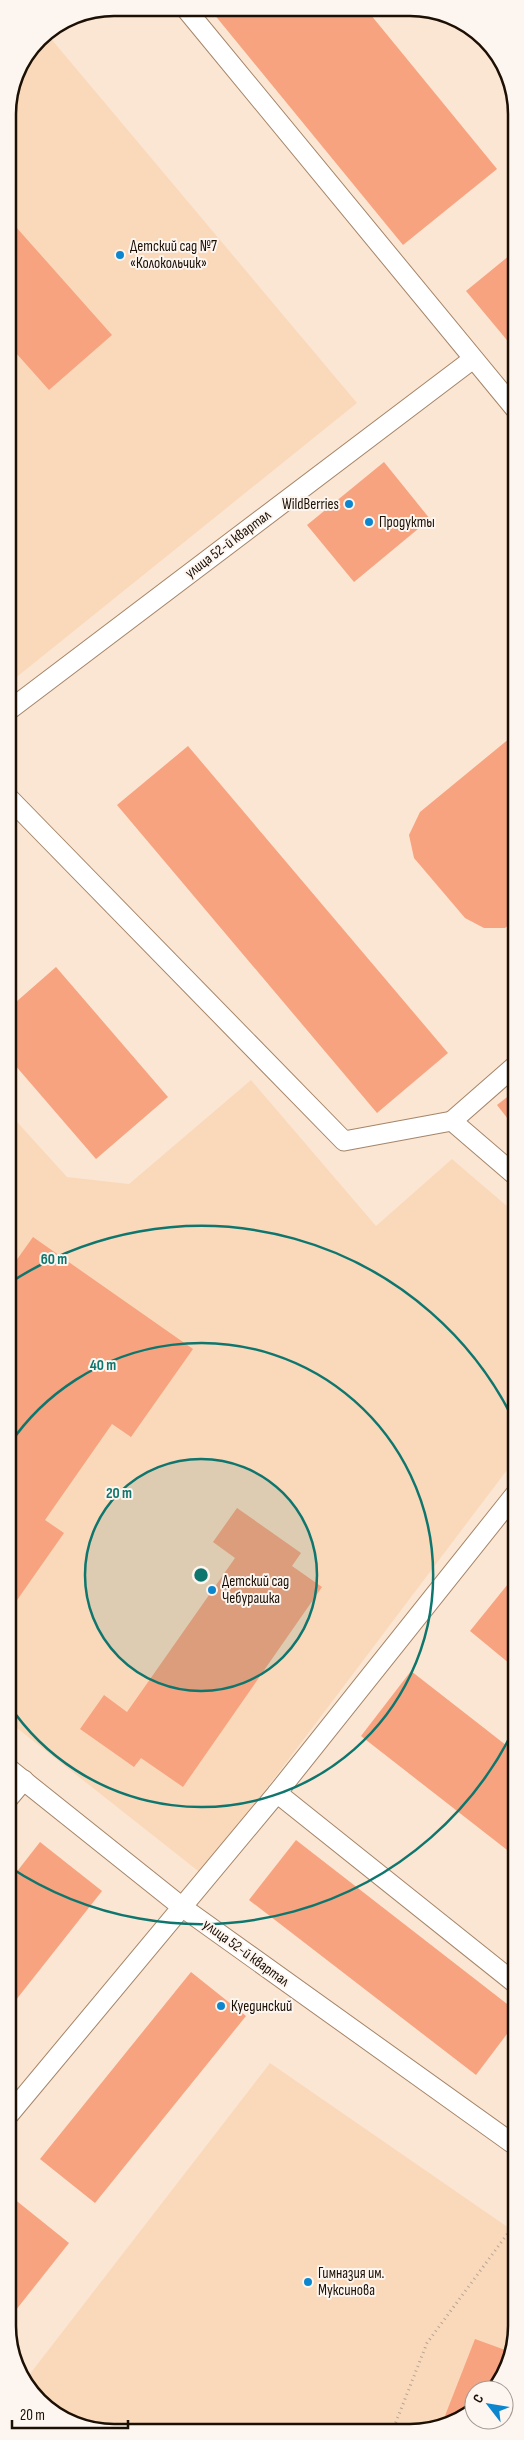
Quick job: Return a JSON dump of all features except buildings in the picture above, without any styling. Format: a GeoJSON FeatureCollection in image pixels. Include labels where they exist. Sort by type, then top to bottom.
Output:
{"type":"FeatureCollection","features":[{"type":"Feature","properties":{"kind":"lane"},"geometry":{"type":"LineString","coordinates":[[192,16],[508,401]]}},
{"type":"Feature","properties":{"kind":"lane","name":"улица 52-й квартал"},"geometry":{"type":"LineString","coordinates":[[16,705],[473,359]]}},
{"type":"Feature","properties":{"kind":"lane"},"geometry":{"type":"LineString","coordinates":[[16,805],[344,1141],[452,1122],[508,1072]]}},
{"type":"Feature","properties":{"kind":"lane"},"geometry":{"type":"LineString","coordinates":[[452,1122],[508,1169]]}},
{"type":"Feature","properties":{"kind":"lane"},"geometry":{"type":"LineString","coordinates":[[16,2106],[277,1794],[508,1503]]}},
{"type":"Feature","properties":{"kind":"lane","name":"улица 52-й квартал"},"geometry":{"type":"LineString","coordinates":[[16,1774],[182,1907],[508,2140]]}},
{"type":"Feature","properties":{"kind":"lane"},"geometry":{"type":"LineString","coordinates":[[16,1790],[24,1780]]}},
{"type":"Feature","properties":{"kind":"lane"},"geometry":{"type":"LineString","coordinates":[[277,1794],[508,1978]]}},
{"type":"Feature","properties":{"kind":"path"},"geometry":{"type":"LineString","coordinates":[[395,2424],[427,2343],[508,2233]]}},
{"type":"Feature","properties":{"kind":"shaded area","name":"Детский сад №7 «Колокольчик»"},"geometry":{"type":"Polygon","coordinates":[[[52,40],[357,403],[16,678],[16,108],[26,71],[50,41],[52,40]]]}},
{"type":"Feature","properties":{"kind":"shaded area","name":"Детский сад Чебурашка"},"geometry":{"type":"Polygon","coordinates":[[[251,1080],[376,1226],[452,1159],[508,1207],[508,1469],[202,1874],[16,1727],[16,1121],[67,1177],[129,1184],[251,1080]]]}},
{"type":"Feature","properties":{"kind":"shaded area","name":"Гимназия им. Муксинова"},"geometry":{"type":"Polygon","coordinates":[[[270,2063],[508,2227],[508,2332],[503,2357],[491,2380],[464,2380],[464,2407],[441,2419],[409,2424],[102,2423],[83,2419],[65,2411],[45,2395],[29,2374],[270,2063]]]}},
{"type":"Feature","properties":{"kind":"place","name":"Детский сад №7 «Колокольчик»"},"geometry":{"type":"Point","coordinates":[120,255]}},
{"type":"Feature","properties":{"kind":"place","name":"WildBerries"},"geometry":{"type":"Point","coordinates":[349,504]}},
{"type":"Feature","properties":{"kind":"place","name":"Продукты"},"geometry":{"type":"Point","coordinates":[369,522]}},
{"type":"Feature","properties":{"kind":"place","name":"Детский сад Чебурашка"},"geometry":{"type":"Point","coordinates":[212,1590]}},
{"type":"Feature","properties":{"kind":"place","name":"Куединский"},"geometry":{"type":"Point","coordinates":[221,2006]}},
{"type":"Feature","properties":{"kind":"place","name":"Гимназия им. Муксинова"},"geometry":{"type":"Point","coordinates":[308,2282]}}]}
